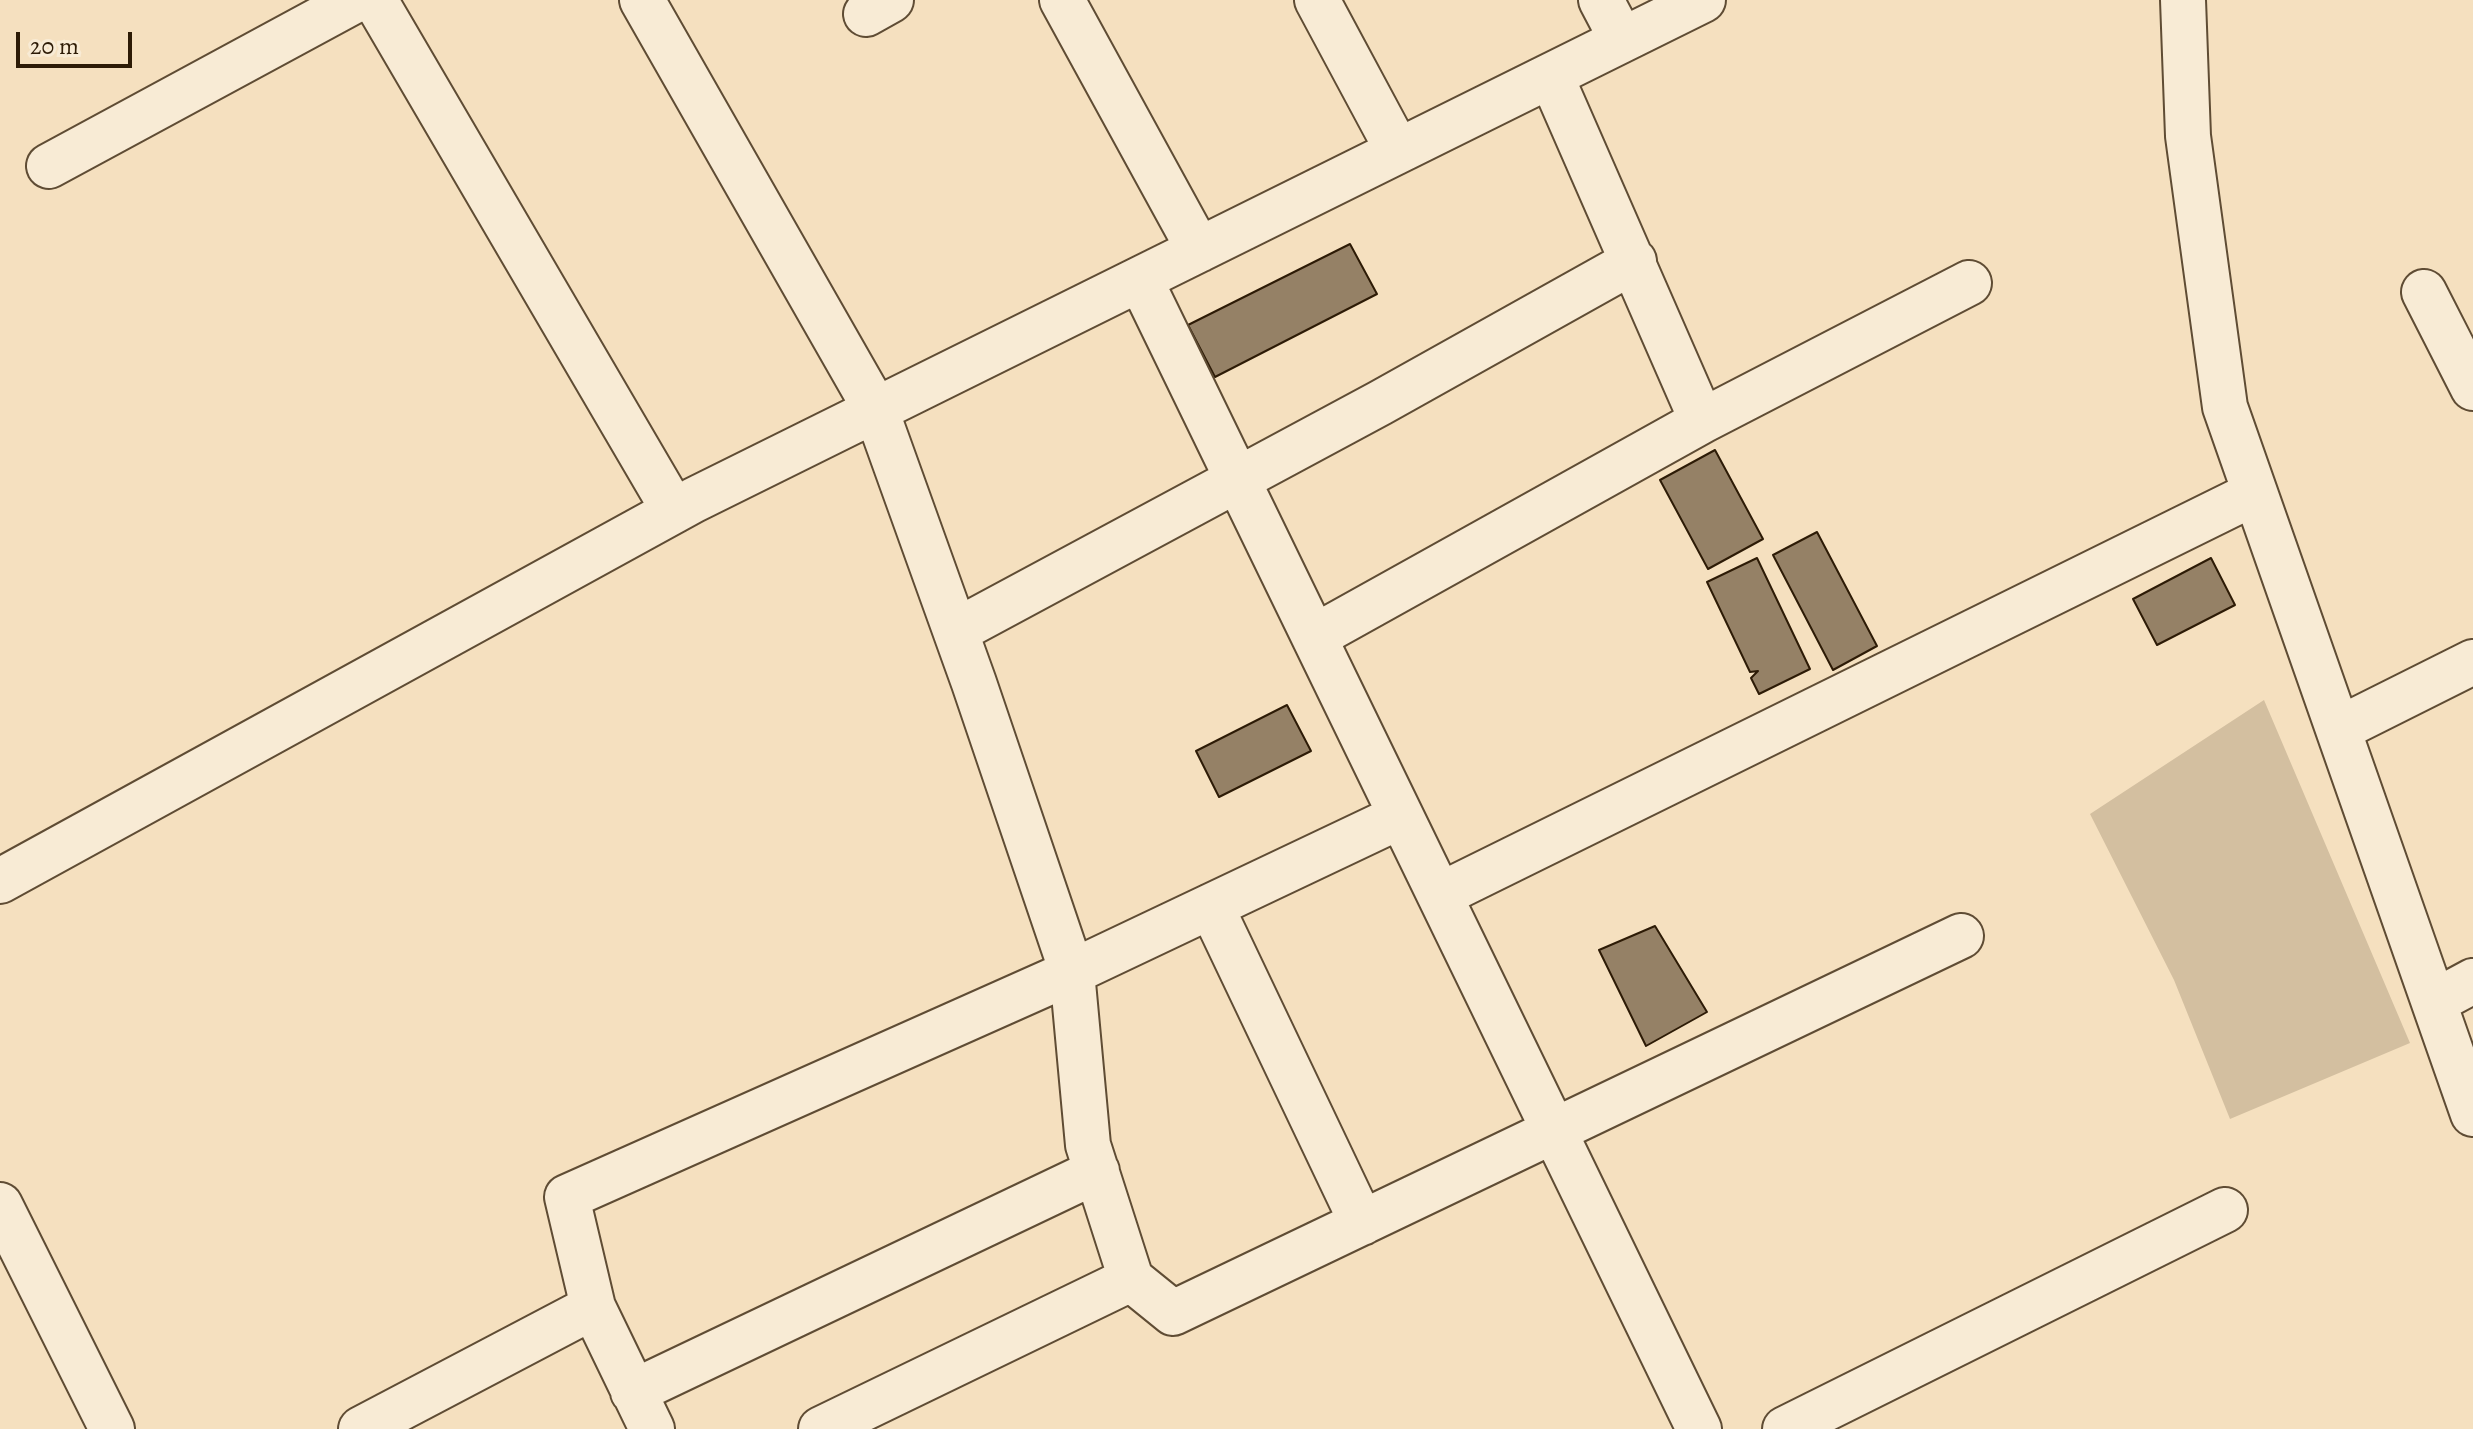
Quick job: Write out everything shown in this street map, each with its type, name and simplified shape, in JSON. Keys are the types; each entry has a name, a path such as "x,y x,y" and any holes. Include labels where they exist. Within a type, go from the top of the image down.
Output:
{"street":[{"path":"49,166 356,0"},
{"path":"375,0 674,511"},
{"path":"642,0 876,410 956,631 1072,972 1088,1145 1131,1279 1173,1313 1961,936"},
{"path":"1062,0 1199,250"},
{"path":"1317,0 1398,151"},
{"path":"1601,0 1622,40"},
{"path":"0,881 674,511 1703,0"},
{"path":"2183,0 2188,136 2225,407 2473,1114"},
{"path":"1551,76 1702,421"},
{"path":"956,631 1238,480 1634,261"},
{"path":"1140,279 1699,1429"},
{"path":"1314,637 1702,421 1969,283"},
{"path":"2424,292 2473,388"},
{"path":"1440,895 2255,493"},
{"path":"2339,729 2473,662"},
{"path":"1097,1171 642,1410 593,1307 567,1197 1072,972 1401,816"},
{"path":"1211,906 1362,1223"},
{"path":"2434,1002 2473,981"},
{"path":"0,1205 112,1429"},
{"path":"1785,1429 2225,1210"},
{"path":"821,1429 1131,1279"},
{"path":"361,1429 593,1307"}],"shaded area":[{"path":"2264,700 2410,1043 2230,1119 2174,980 2090,814"}],"building":[{"path":"1350,244 1377,294 1215,377 1188,325"},
{"path":"1715,450 1763,539 1708,569 1660,480"},
{"path":"1817,532 1877,646 1833,670 1773,555"},
{"path":"1757,558 1810,669 1759,694 1751,678 1758,671 1750,672 1707,582"},
{"path":"2211,558 2235,605 2157,645 2133,599"},
{"path":"1287,705 1311,751 1219,797 1196,751"},
{"path":"1655,926 1707,1012 1646,1046 1599,950"}]}
